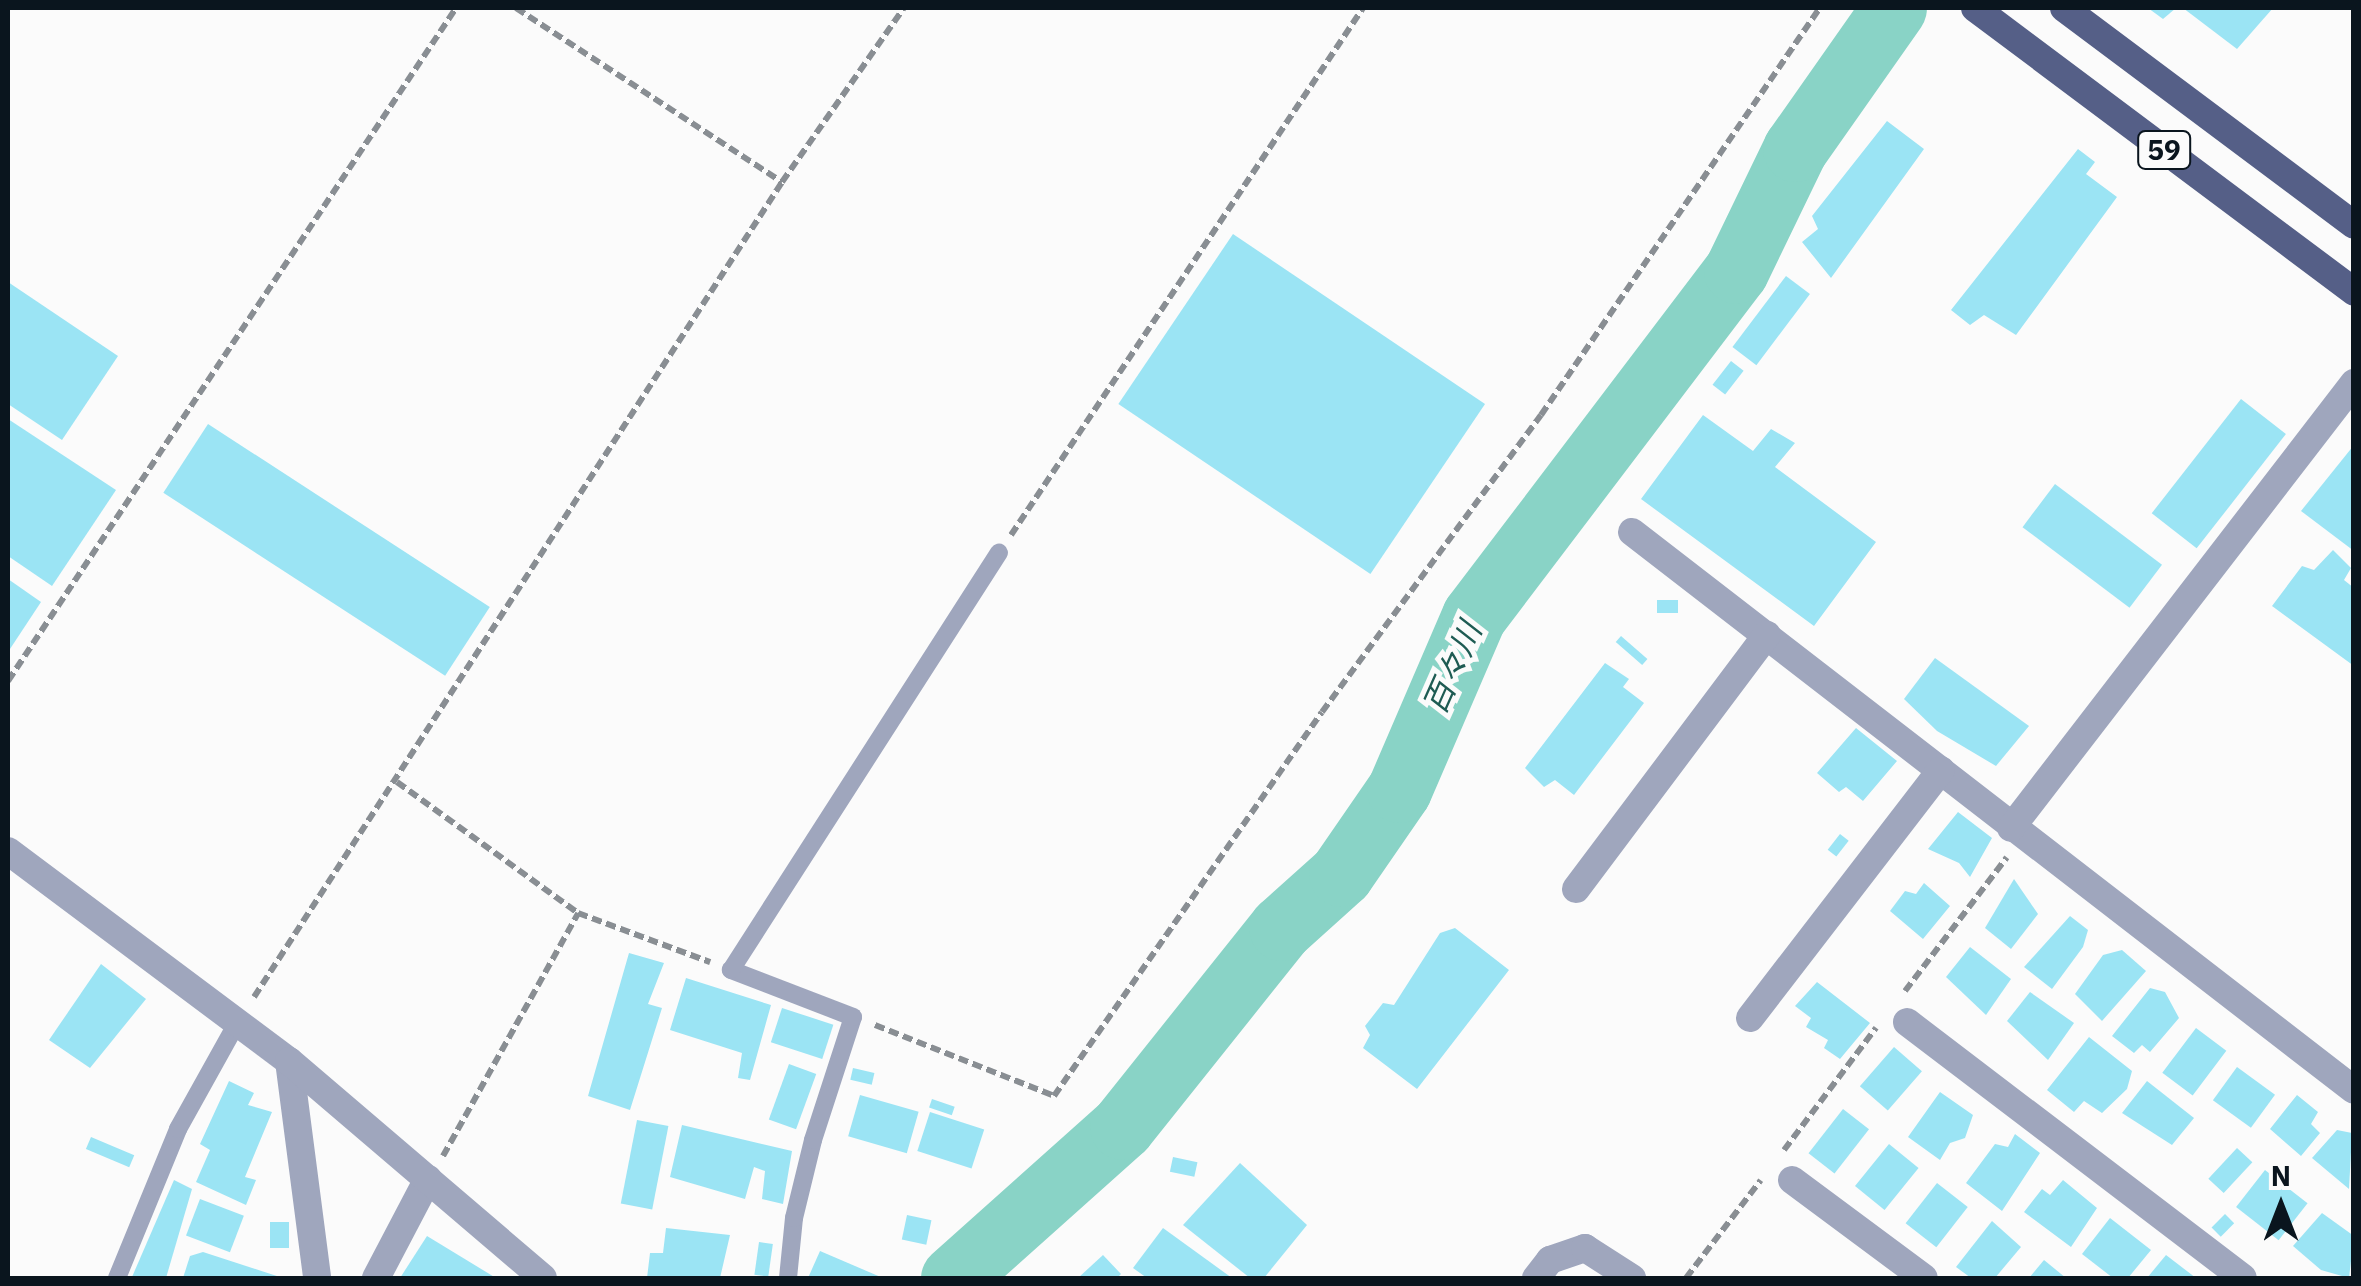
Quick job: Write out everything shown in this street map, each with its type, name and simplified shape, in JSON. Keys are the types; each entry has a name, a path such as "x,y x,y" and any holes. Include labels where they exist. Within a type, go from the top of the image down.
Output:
{"main road":[{"name":"59","path":"1975,8 2354,292"},
{"name":"59","path":"2064,8 2354,225"}],"street":[{"path":"2017,832 2354,383"},
{"path":"1632,532 2354,1090"},
{"path":"1576,889 1767,635"},
{"path":"1750,1018 1941,770"},
{"path":"8,851 238,1021 543,1278"},
{"path":"1905,1008 2243,1278"},
{"path":"288,1061 317,1278"},
{"path":"1781,1174 1924,1278"},
{"path":"376,1278 428,1178"},
{"path":"1536,1278 1550,1260 1586,1248 1632,1278"}],"lane":[{"path":"788,1278 809,1156 853,1017 731,970 1000,553"},
{"path":"117,1278 178,1129 238,1021"}],"path":[{"path":"8,680 456,8"},
{"path":"516,8 782,182"},
{"path":"238,1021 397,782 782,182 904,8"},
{"path":"1000,553 1363,8"},
{"path":"853,1017 1054,1096 1322,712 1541,415 1820,8"},
{"path":"397,782 578,912 731,970"},
{"path":"1905,1008 2017,832"},
{"path":"428,1178 578,912"},
{"path":"1782,1152 1878,1026"},
{"path":"1686,1278 1781,1174"}],"building":[{"path":"2148,8 2176,8 2163,19"},
{"path":"2183,8 2273,8 2237,49"},
{"path":"1887,121 1924,149 1831,278 1802,242 1818,229 1812,216"},
{"path":"2078,149 2095,162 2086,174 2117,197 2016,335 1984,315 1970,325 1951,310"},
{"path":"1233,234 1485,404 1370,574 1118,404"},
{"path":"1786,276 1810,294 1756,365 1732,347"},
{"path":"8,282 118,356 62,440 8,404"},
{"path":"1731,361 1744,371 1725,394 1713,385"},
{"path":"2241,399 2286,434 2197,548 2152,513"},
{"path":"1703,415 1753,451 1771,429 1795,443 1775,467 1876,542 1814,626 1641,499"},
{"path":"8,419 116,490 52,586 8,556"},
{"path":"208,424 490,607 445,676 163,493"},
{"path":"2354,445 2354,551 2301,511"},
{"path":"2055,484 2162,565 2130,608 2023,527"},
{"path":"2333,550 2351,568 2344,580 2354,588 2354,666 2272,606 2302,566 2314,570"},
{"path":"8,579 41,602 8,652"},
{"path":"1657,600 1678,600 1678,613 1657,613"},
{"path":"1621,636 1647,659 1642,665 1616,642"},
{"path":"1935,658 2029,726 1996,766 1937,731 1904,699"},
{"path":"1605,663 1629,679 1623,687 1644,703 1574,795 1555,780 1544,787 1525,768"},
{"path":"1856,728 1897,761 1863,801 1846,787 1839,792 1817,773"},
{"path":"1958,812 1992,838 1970,877 1959,863 1928,849"},
{"path":"1840,834 1849,841 1836,857 1828,850"},
{"path":"2014,879 2038,914 2011,949 1985,928"},
{"path":"1924,883 1950,906 1923,939 1890,911 1905,891 1916,894"},
{"path":"2070,916 2088,930 2083,947 2052,989 2024,967"},
{"path":"1455,928 1509,970 1417,1089 1363,1048 1370,1035 1365,1026 1383,1003 1394,1005 1440,933"},
{"path":"1970,947 2011,979 1986,1015 1946,977"},
{"path":"2122,950 2146,971 2102,1021 2075,994 2103,955"},
{"path":"629,953 664,963 648,1004 662,1008 630,1110 588,1096"},
{"path":"101,964 146,999 90,1068 49,1040"},
{"path":"686,978 771,1005 750,1080 738,1078 742,1053 670,1030"},
{"path":"1817,982 1870,1023 1840,1059 1824,1048 1828,1040 1806,1027 1811,1018 1795,1006"},
{"path":"2150,988 2165,992 2179,1018 2150,1052 2142,1045 2134,1053 2112,1036"},
{"path":"2030,992 2074,1023 2048,1060 2007,1021"},
{"path":"782,1008 833,1025 822,1059 771,1042"},
{"path":"2196,1028 2226,1051 2193,1096 2162,1073"},
{"path":"2089,1037 2132,1071 2127,1089 2102,1113 2084,1101 2074,1112 2047,1090"},
{"path":"1894,1047 1922,1071 1888,1111 1860,1086"},
{"path":"789,1064 816,1074 796,1129 769,1119"},
{"path":"2237,1067 2275,1095 2251,1128 2213,1100"},
{"path":"853,1068 874,1073 872,1085 850,1080"},
{"path":"229,1081 254,1093 248,1105 272,1112 245,1177 256,1180 246,1205 196,1182 210,1150 200,1144"},
{"path":"2147,1081 2194,1118 2172,1145 2122,1113"},
{"path":"1940,1092 1973,1115 1965,1138 1950,1143 1940,1160 1908,1137"},
{"path":"860,1095 919,1112 907,1153 848,1136"},
{"path":"2297,1095 2318,1112 2311,1124 2320,1133 2301,1156 2270,1129"},
{"path":"932,1099 955,1107 952,1115 929,1108"},
{"path":"1843,1109 1869,1129 1835,1173 1809,1153"},
{"path":"930,1112 984,1130 972,1169 917,1151"},
{"path":"637,1120 668,1126 652,1210 621,1203"},
{"path":"682,1125 792,1151 783,1204 762,1199 765,1171 754,1167 745,1199 670,1177"},
{"path":"2337,1130 2352,1133 2349,1189 2312,1158"},
{"path":"2015,1134 2040,1153 2002,1211 1966,1183 1995,1144 2008,1147"},
{"path":"91,1137 134,1155 129,1167 86,1149"},
{"path":"1889,1144 1919,1168 1885,1210 1855,1186"},
{"path":"2237,1148 2252,1162 2224,1193 2208,1179"},
{"path":"1173,1157 1197,1162 1194,1177 1170,1172"},
{"path":"1240,1163 1307,1225 1264,1278 1250,1278 1183,1225"},
{"path":"2265,1170 2308,1203 2279,1240 2236,1207"},
{"path":"174,1180 192,1189 166,1278 132,1277"},
{"path":"2063,1180 2097,1208 2071,1247 2024,1212 2042,1189 2050,1195"},
{"path":"1937,1183 1968,1207 1936,1247 1906,1223"},
{"path":"200,1199 244,1216 230,1252 186,1235"},
{"path":"2322,1213 2354,1236 2349,1278 2321,1270 2293,1246"},
{"path":"2225,1214 2234,1223 2221,1237 2212,1227"},
{"path":"907,1215 931,1220 926,1245 902,1239"},
{"path":"2110,1218 2151,1250 2128,1278 2113,1278 2082,1254"},
{"path":"1992,1221 2021,1247 1995,1278 1971,1278 1956,1267"},
{"path":"270,1222 289,1222 289,1248 270,1248"},
{"path":"666,1228 730,1235 720,1278 647,1278 650,1253 663,1253"},
{"path":"1163,1228 1232,1278 1147,1278 1133,1268"},
{"path":"427,1236 496,1278 400,1278"},
{"path":"759,1242 773,1244 768,1277 754,1275"},
{"path":"820,1251 883,1278 808,1278"},
{"path":"203,1252 283,1278 183,1278 190,1256"},
{"path":"1103,1255 1121,1274 1117,1278 1078,1278"},
{"path":"2166,1255 2196,1278 2147,1278"},
{"path":"2044,1260 2066,1278 2029,1278"}],"waterway":[{"name":"百々川","path":"953,1278 1122,1127 1281,928 1341,874 1399,790 1474,616 1736,271 1795,149 1894,8"}]}
